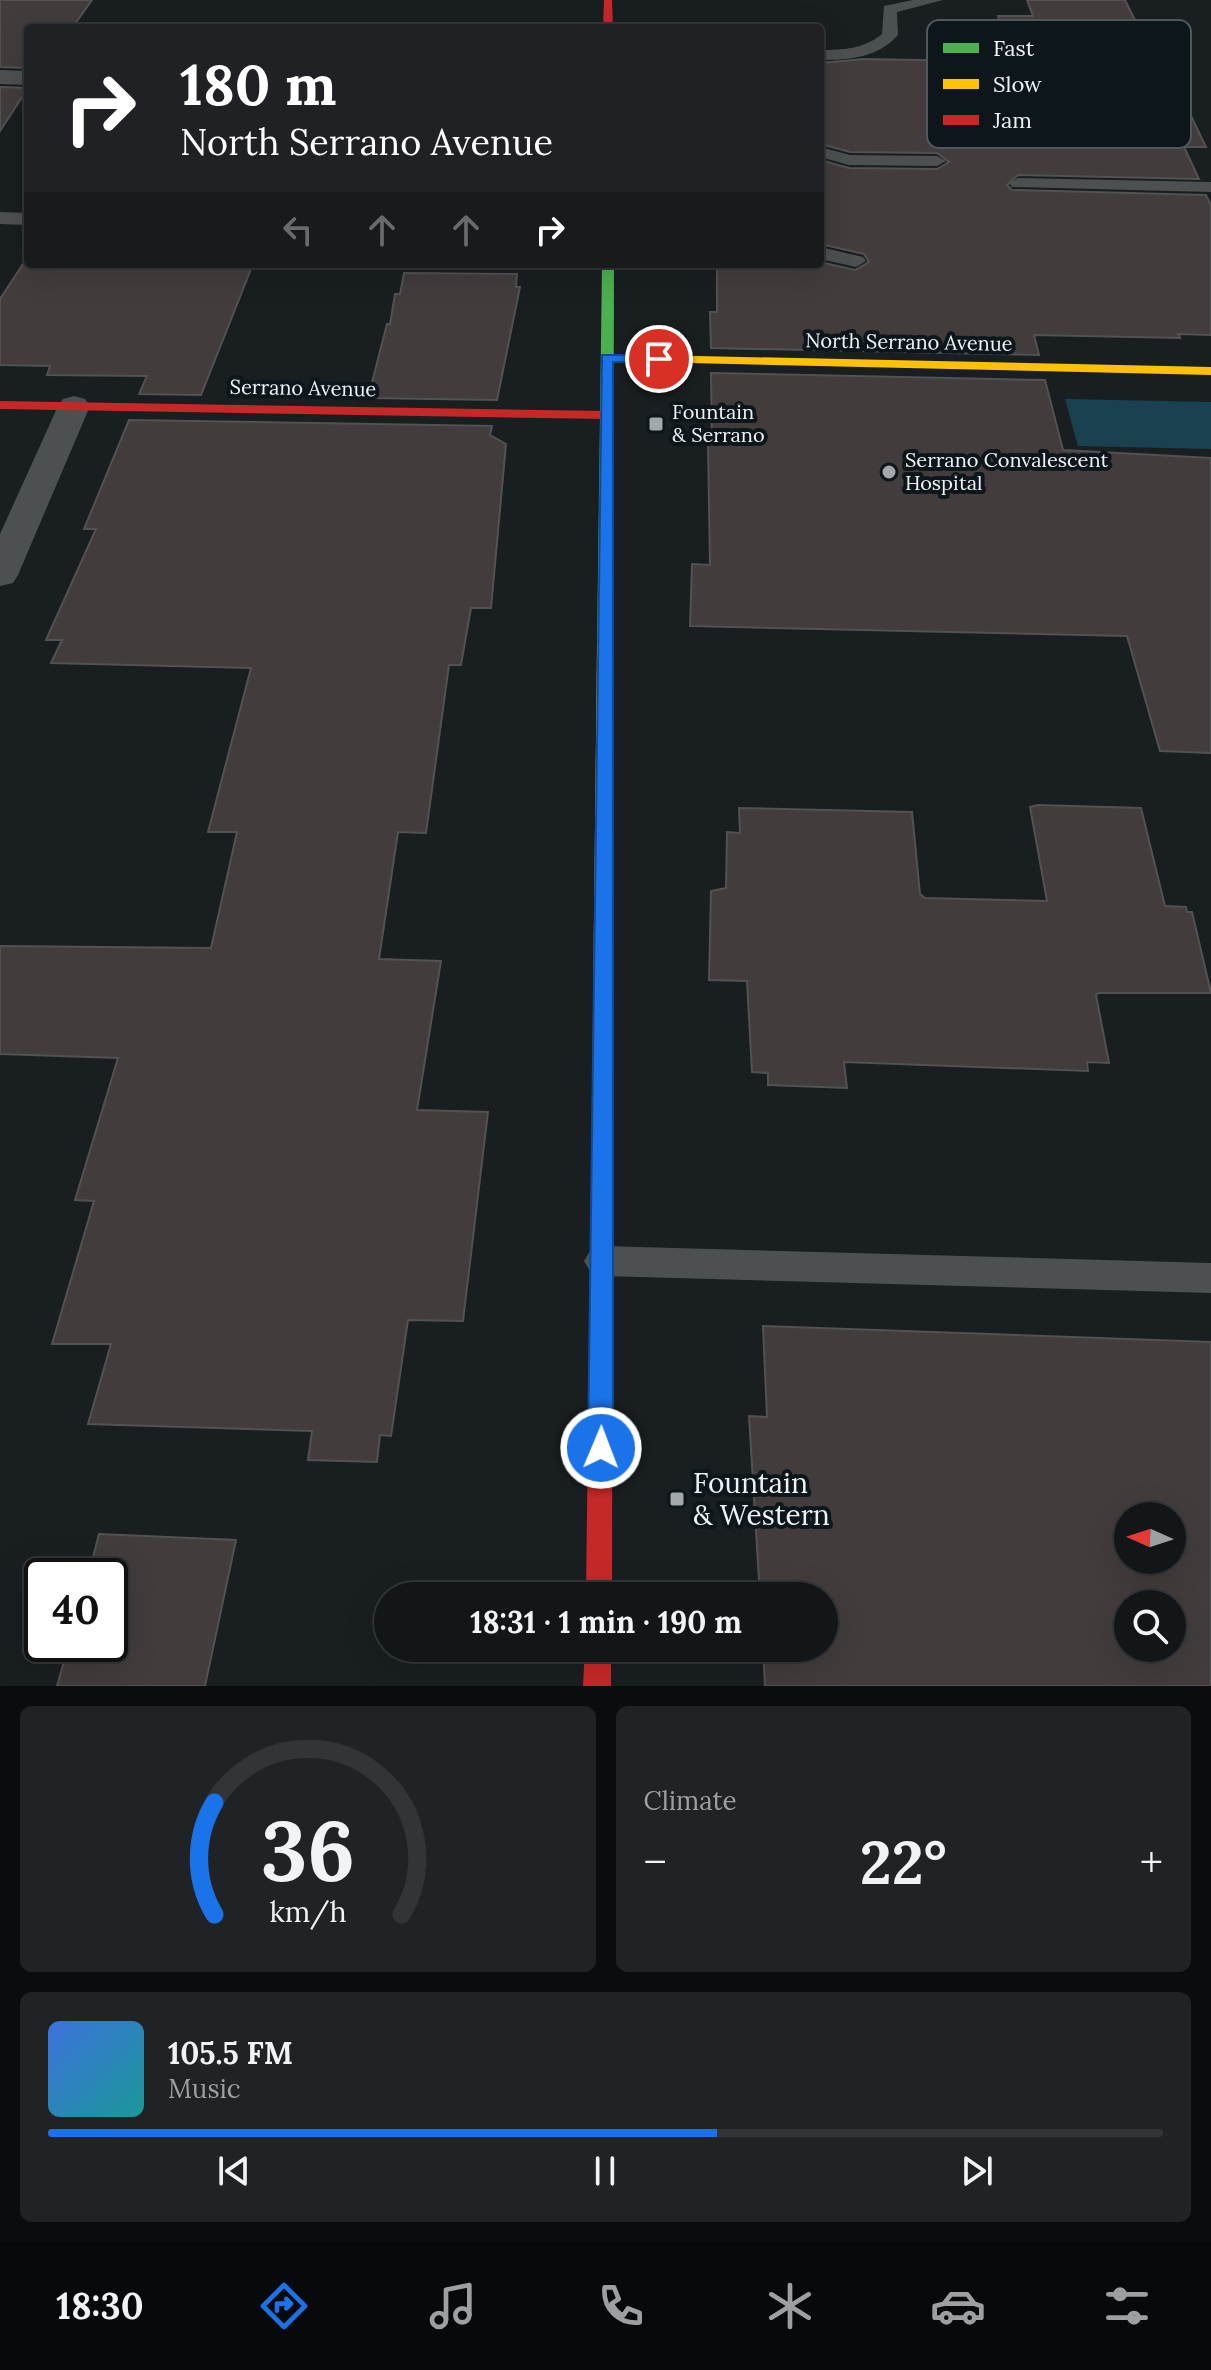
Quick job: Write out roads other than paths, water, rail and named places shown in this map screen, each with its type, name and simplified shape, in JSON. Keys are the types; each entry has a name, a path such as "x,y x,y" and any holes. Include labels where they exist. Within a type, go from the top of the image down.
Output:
{"street":[{"path":"608,0 608,24"},
{"path":"0,77 24,78"},
{"path":"599,1582 608,268"},
{"name":"North Serrano Avenue","path":"607,358 1211,371"},
{"name":"Serrano Avenue","path":"0,405 606,415"},
{"path":"0,575 74,406"},
{"path":"597,1686 598,1662"}],"lane":[{"path":"824,55 845,55 878,47 890,35 889,9 936,0"},
{"path":"824,153 849,160 937,161"},
{"path":"1018,183 1211,187"},
{"path":"0,218 24,219"},
{"path":"824,254 856,261"},
{"path":"603,1261 1211,1278"}],"place":[{"name":"Fountain & Serrano","path":"656,424"},
{"name":"Serrano Convalescent Hospital","path":"889,472"},
{"name":"Fountain & Western","path":"677,1499"}]}
